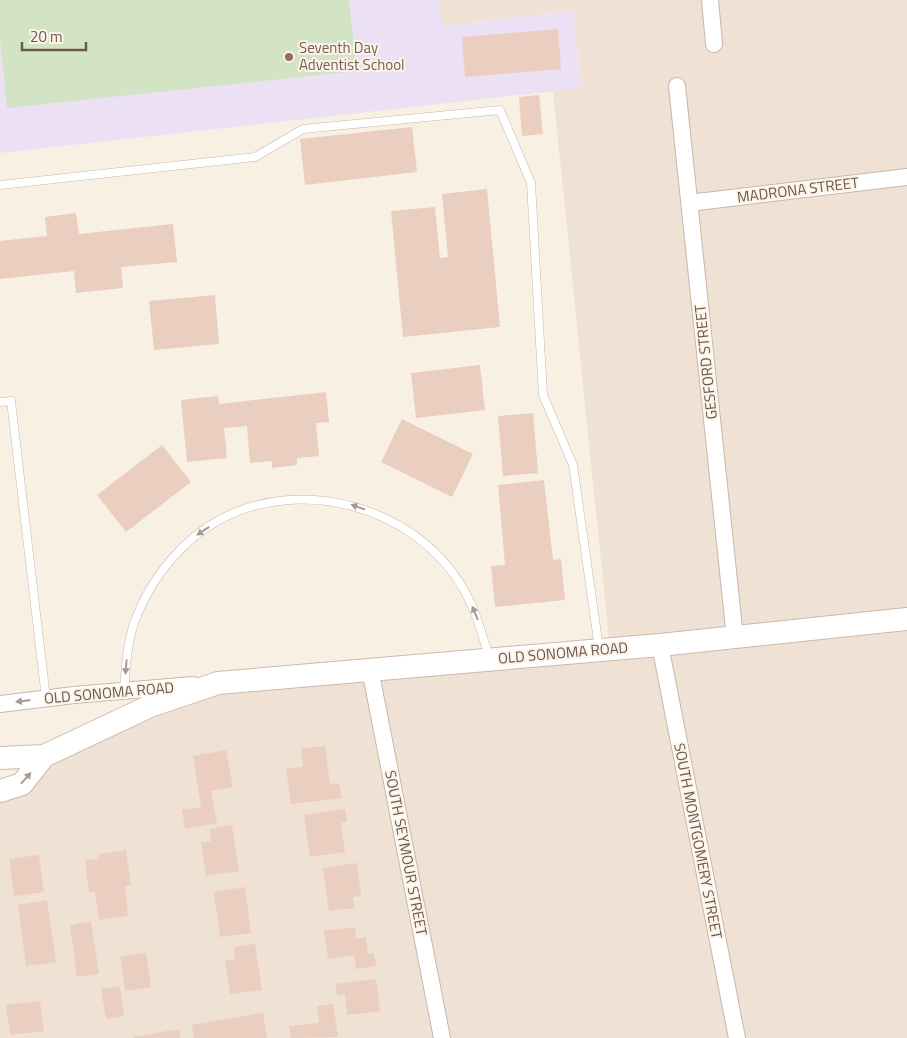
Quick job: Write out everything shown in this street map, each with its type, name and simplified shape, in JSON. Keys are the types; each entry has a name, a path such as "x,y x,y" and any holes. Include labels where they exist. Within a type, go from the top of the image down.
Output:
{"main road":[{"name":"OLD SONOMA ROAD","path":"0,758 44,756 150,706 218,683 660,645 907,619"},
{"name":"OLD SONOMA ROAD","path":"0,791 22,784 44,756"}],"street":[{"path":"710,0 714,44"},
{"name":"GESFORD STREET","path":"677,86 735,638"},
{"name":"MADRONA STREET","path":"689,203 907,176"},
{"name":"SOUTH MONTGOMERY STREET","path":"660,645 737,1038"},
{"name":"SOUTH SEYMOUR STREET","path":"370,669 442,1038"},
{"name":"OLD SONOMA ROAD","path":"0,704 46,698 218,683"}],"lane":[{"path":"0,185 255,157 303,129 500,110 531,183 543,395 574,465 600,650"},
{"path":"0,402 11,401 46,698"},
{"path":"124,691 128,642 138,612 170,561 193,537 219,520 253,506 282,500 319,500 351,505 383,516 410,531 430,547 464,589 476,616 490,659"}],"shaded area":[{"name":"Seventh Day Adventist School","path":"0,0 439,0 443,26 573,10 582,88 0,153"},
{"path":"439,0 907,0 907,1038 0,1038 0,791 44,756 218,683 610,649 553,91 582,87 573,10 442,26"}],"green space":[{"path":"0,0 349,0 357,71 7,108 0,40"}],"building":[{"path":"558,29 561,69 465,77 462,37"},
{"path":"539,95 543,134 522,136 519,97"},
{"path":"412,127 417,172 305,185 300,139"},
{"path":"487,189 500,327 403,337 391,211 435,207 440,258 448,257 442,194"},
{"path":"76,213 79,234 173,224 177,262 121,267 123,288 76,293 74,271 0,279 0,241 47,236 45,217"},
{"path":"215,295 219,344 154,350 149,301"},
{"path":"480,365 485,410 416,418 411,373"},
{"path":"326,392 329,422 316,423 319,456 297,458 297,465 272,468 272,461 250,463 247,426 224,428 227,458 187,462 181,400 218,396 219,404"},
{"path":"533,413 538,473 503,476 498,416"},
{"path":"402,419 473,454 452,497 381,462"},
{"path":"162,445 191,482 126,532 97,495"},
{"path":"544,480 553,560 561,559 565,600 495,607 491,566 505,565 498,485"},
{"path":"325,746 330,784 339,783 342,798 291,804 286,769 303,767 301,749"},
{"path":"226,750 233,787 211,791 217,823 185,829 182,810 201,807 193,756"},
{"path":"345,809 347,822 341,823 345,852 310,857 304,815"},
{"path":"232,825 239,871 206,876 201,842 211,841 210,829"},
{"path":"126,850 131,885 125,886 128,916 99,920 95,891 89,892 85,860 99,859 99,854"},
{"path":"39,855 44,892 14,896 9,859"},
{"path":"357,863 361,896 353,897 355,908 329,911 323,868"},
{"path":"245,887 251,933 220,937 214,892"},
{"path":"47,900 56,962 26,966 18,905"},
{"path":"91,921 99,974 77,977 70,925"},
{"path":"355,927 356,939 366,937 368,954 374,953 376,966 356,969 354,955 328,959 324,931"},
{"path":"255,944 262,990 230,994 225,960 235,959 234,947"},
{"path":"146,953 151,987 125,991 120,957"},
{"path":"376,979 380,1011 347,1015 345,994 337,996 336,984"},
{"path":"120,986 124,1016 106,1019 101,989"},
{"path":"40,1001 44,1031 10,1035 6,1005"},
{"path":"333,1004 338,1037 291,1038 289,1026 319,1023 317,1006"},
{"path":"263,1013 267,1038 194,1038 192,1025"},
{"path":"179,1029 180,1038 133,1038 133,1037"}],"place":[{"name":"Seventh Day Adventist School","path":"289,57"}]}
